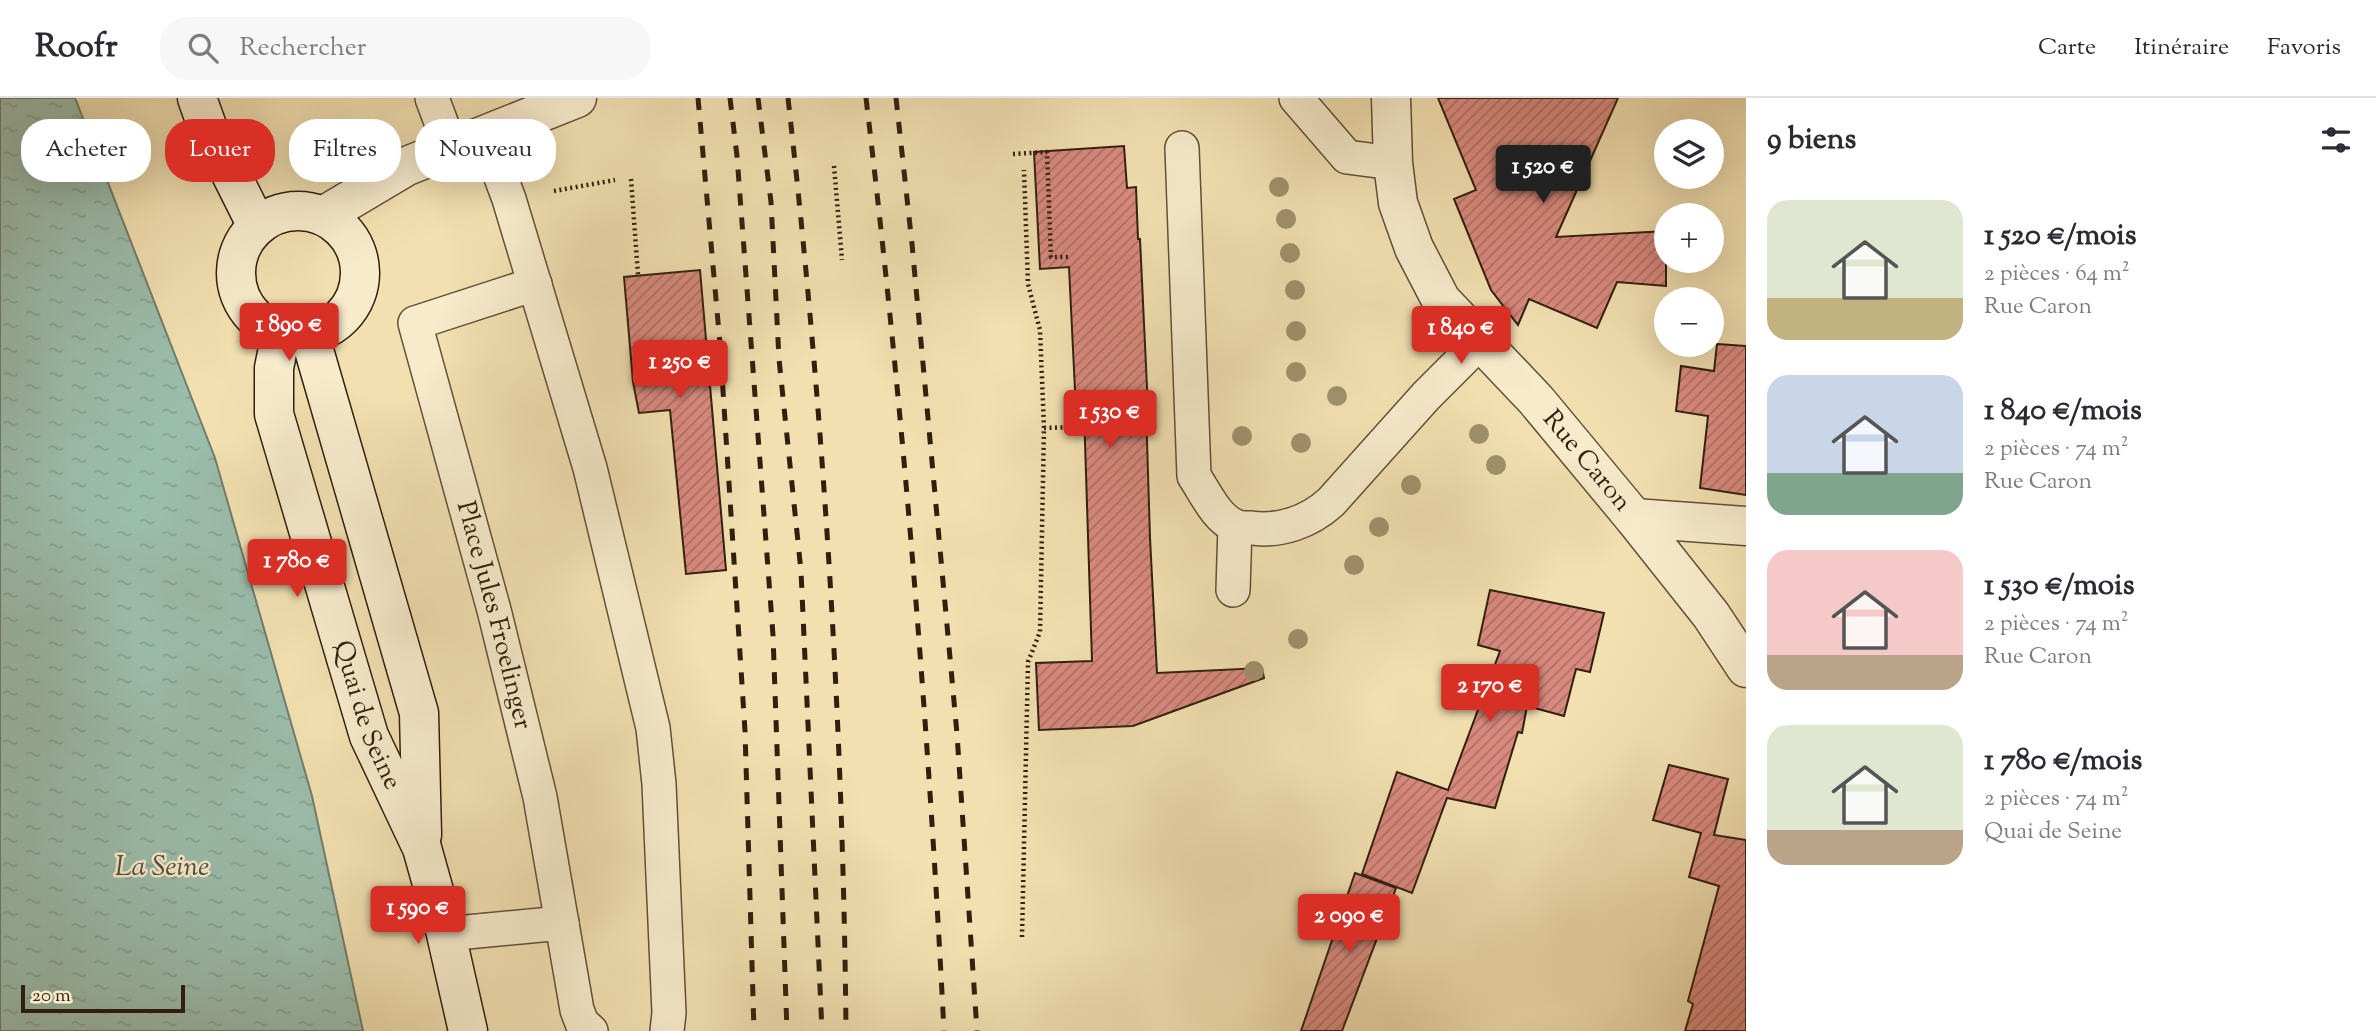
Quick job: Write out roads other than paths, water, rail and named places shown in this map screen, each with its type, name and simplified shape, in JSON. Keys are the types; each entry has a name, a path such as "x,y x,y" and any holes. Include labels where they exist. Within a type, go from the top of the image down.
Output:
{"main road":[{"path":"197,98 207,126 257,226"},
{"path":"525,119 577,98"},
{"name":"Rue Caron","path":"1391,98 1393,163 1398,203 1405,226 1441,300 1535,400 1634,518 1711,615 1746,668"},
{"path":"323,216 415,163"},
{"path":"303,211 323,216 340,227 352,243 359,263 359,283 352,303 339,319 321,330 295,333 262,324 247,310 238,291 236,271 239,251 257,226 284,212 303,211"},
{"name":"Quai de Seine","path":"295,333 419,713 422,848"},
{"name":"Quai de Seine","path":"295,333 274,368 274,414 369,736 422,848 446,934 468,1031"},
{"path":"1634,518 1746,526"}],"lane":[{"path":"432,98 449,119"},
{"path":"1296,98 1347,157 1393,163"},
{"path":"1182,148 1194,476 1216,511 1235,526 1263,530 1298,523 1317,515 1426,396 1479,343"},
{"path":"497,182 509,199 590,468 653,728 659,784 669,1013 667,1031"},
{"name":"Place Jules Froelinger","path":"535,284 415,323 494,610 540,797 577,1010 582,1023 592,1031"},
{"path":"1233,590 1235,526"},
{"path":"446,934 562,923"}],"water":[{"name":"La Seine","path":"0,98 75,98 83,119 21,119 21,182 108,182 215,458 312,796 363,1031 0,1031"}],"railway":[{"path":"698,98 720,344 745,731 754,1031"},
{"path":"730,98 737,156 773,635 787,1031"},
{"path":"758,98 771,202 779,359 801,571 822,1031"},
{"path":"788,98 811,331 829,564 841,797 846,1031"},
{"path":"866,98 892,331 913,564 944,1031"},
{"path":"896,98 957,734 977,1031"}]}
